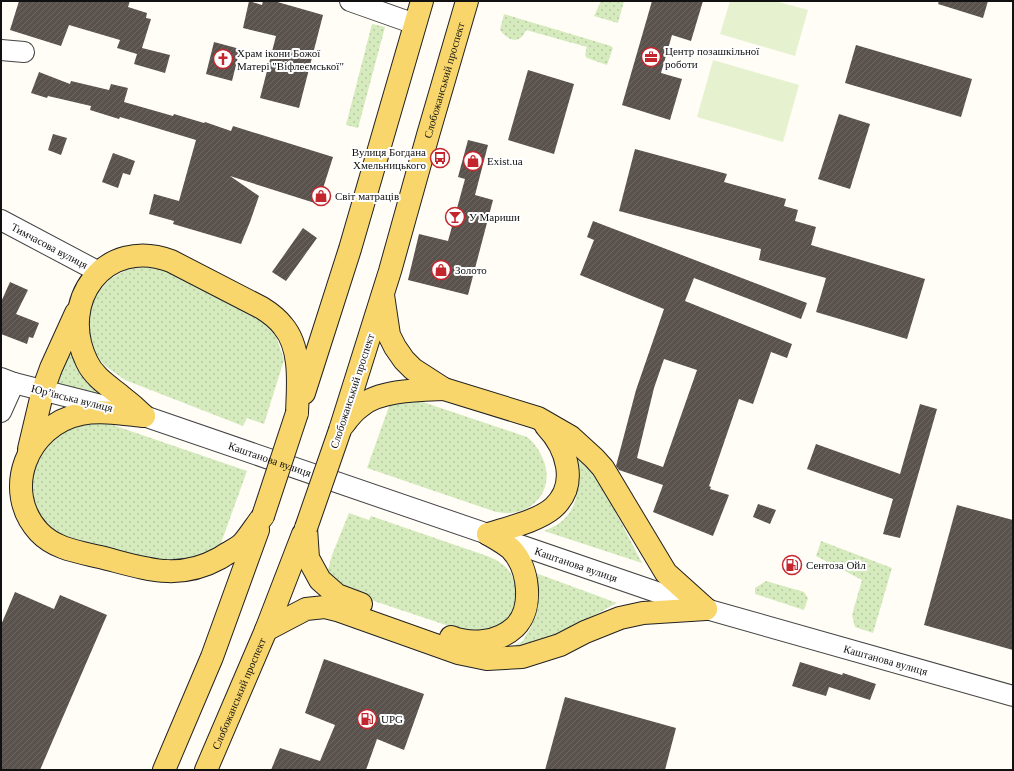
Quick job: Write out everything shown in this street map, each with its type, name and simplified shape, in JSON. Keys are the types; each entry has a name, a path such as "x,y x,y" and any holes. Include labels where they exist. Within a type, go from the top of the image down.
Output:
{"main road":[{"path":"164,770 212,657 263,516 350,249 422,1"},
{"name":"Слобожанський проспект","path":"206,770 266,630 306,528 340,430 383,295 467,1"},
{"path":"263,516 242,543 209,564 193,570 178,572 163,572 144,568 62,547 50,542 39,532 26,514 23,502 22,479 43,390 51,368 85,291 99,272 116,261 146,255 172,261 255,304 274,316 287,332 294,350 298,377 297,413"},
{"path":"383,295 389,335 404,360 413,369 444,389 538,418 571,437 603,468 635,524 666,573 706,609"},
{"path":"79,306 77,325 79,339 82,351 88,364 99,378 144,416"},
{"path":"340,430 352,413 362,405 372,400 397,392 444,389"},
{"path":"25,463 32,448 40,437 51,426 67,418 95,412 144,416"},
{"path":"488,534 516,526 537,517 553,508 564,494 569,473 564,454 555,435 538,418"},
{"path":"306,528 308,558 320,580 337,595 460,640 480,642 495,640 514,628 523,615 528,593 524,571 511,549 488,534"},
{"path":"266,630 306,609 325,607 458,653 487,659 522,657 560,645 585,632 620,618 643,613 706,609"}],"street":[{"path":"350,1 415,24"},
{"path":"1,50 24,52"},
{"name":"Тимчасова вулиця","path":"1,220 99,272"},
{"path":"1,412 7,381"},
{"name":"Юрʼївська вулиця","path":"7,381 144,416"},
{"name":"Каштанова вулиця","path":"144,416 706,609 1013,696"}],"green space":[{"path":"601,1 624,1 618,23 594,16"},
{"path":"730,1 775,1 808,10 795,56 720,34"},
{"path":"504,14 611,46 613,48 607,65 587,58 585,55 587,47 526,30 521,38 514,40 510,39 500,30"},
{"path":"372,24 385,27 358,128 346,125"},
{"path":"713,60 799,85 783,142 697,117"},
{"path":"150,267 166,270 263,322 276,336 284,360 264,424 247,418 243,426 125,380 104,365 92,350 88,338 89,310 95,296 110,279 130,268"},
{"path":"68,350 84,375 106,396 55,383"},
{"path":"417,400 530,439 540,453 546,469 547,478 542,495 529,507 521,511 509,513 496,512 367,468 391,401"},
{"path":"95,422 110,424 247,471 221,543 209,551 189,560 159,562 59,534 44,523 35,511 30,485 36,458 53,436 80,423"},
{"path":"567,446 596,474 642,563 544,531 561,522 569,513 577,495 574,466"},
{"path":"349,513 369,520 371,516 490,557 499,562 509,571 515,582 516,599 509,616 503,623 488,632 470,633 344,591 331,582 328,570 332,555"},
{"path":"821,541 892,568 873,633 855,627 852,615 862,580 816,556"},
{"path":"533,572 617,603 546,641 501,651 522,642 531,627 537,608"},
{"path":"766,581 804,592 808,598 804,610 755,594 755,588"}],"building":[{"path":"19,1 130,1 128,7 147,13 146,18 151,19 142,48 170,55 165,73 134,64 137,54 117,48 120,40 69,25 61,46 10,30"},
{"path":"249,1 262,5 263,1 274,1 323,15 299,108 260,98 276,36 243,28"},
{"name":"Центр позашкільної роботи","path":"652,1 703,1 691,41 672,35 661,73 682,79 670,120 622,105"},
{"path":"939,1 988,1 983,18 938,4"},
{"name":"Храм ікони Божої Матері \"Віфлеємської\"","path":"214,42 240,49 232,81 206,74"},
{"path":"856,45 972,79 961,117 845,83"},
{"path":"528,70 574,84 554,154 508,140"},
{"path":"39,72 70,84 71,81 109,90 111,84 128,88 124,102 173,116 174,114 204,123 205,122 231,131 233,126 333,157 318,204 230,176 259,196 241,244 173,224 174,221 149,214 154,194 179,201 196,140 120,117 119,119 90,110 91,106 48,96 47,98 31,93"},
{"path":"839,114 870,124 850,189 818,179"},
{"path":"53,134 67,138 61,155 48,150"},
{"path":"468,140 488,145 475,195 493,200 468,295 408,280 419,234 448,241 465,179 458,177"},
{"path":"635,149 727,174 724,182 786,199 784,206 798,210 795,221 816,227 811,245 925,279 907,339 816,312 826,278 759,260 761,249 619,211"},
{"path":"113,153 135,161 130,175 123,173 118,188 102,182"},
{"path":"593,221 807,303 801,319 694,278 685,301 792,344 787,358 771,352 753,404 739,399 709,486 711,487 710,489 729,495 713,536 653,512 663,485 619,470 616,466 636,390 664,309 580,275 594,240 587,237","holes":["664,359 697,370 663,467 637,458 654,388"]},
{"path":"303,228 317,238 286,281 272,272"},
{"path":"10,282 28,290 16,314 39,323 33,338 29,337 27,344 1,334 1,302"},
{"path":"920,404 937,409 900,538 883,534 893,499 807,469 816,444 900,474"},
{"path":"758,504 776,510 770,524 753,517"},
{"path":"957,505 1013,520 1013,650 924,625"},
{"path":"15,592 54,609 60,595 107,615 40,770 1,770 1,625"},
{"name":"UPG","path":"324,659 424,694 404,750 377,739 366,770 271,770 280,748 320,761 335,725 305,713"},
{"path":"800,662 842,675 843,673 876,684 870,700 829,687 826,696 792,686"},
{"path":"565,697 676,728 665,770 545,770"}],"place":[{"name":"Центр позашкільної роботи","path":"651,57"},
{"name":"Храм ікони Божої Матері \"Віфлеємської\"","path":"223,59"},
{"name":"Вулиця Богдана Хмельницького","path":"440,158"},
{"name":"Exist.ua","path":"473,161"},
{"name":"Світ матраців","path":"321,196"},
{"name":"У Мариши","path":"455,217"},
{"name":"Золото","path":"441,270"},
{"name":"Сентоза Ойл","path":"792,565"},
{"name":"UPG","path":"367,719"}]}
